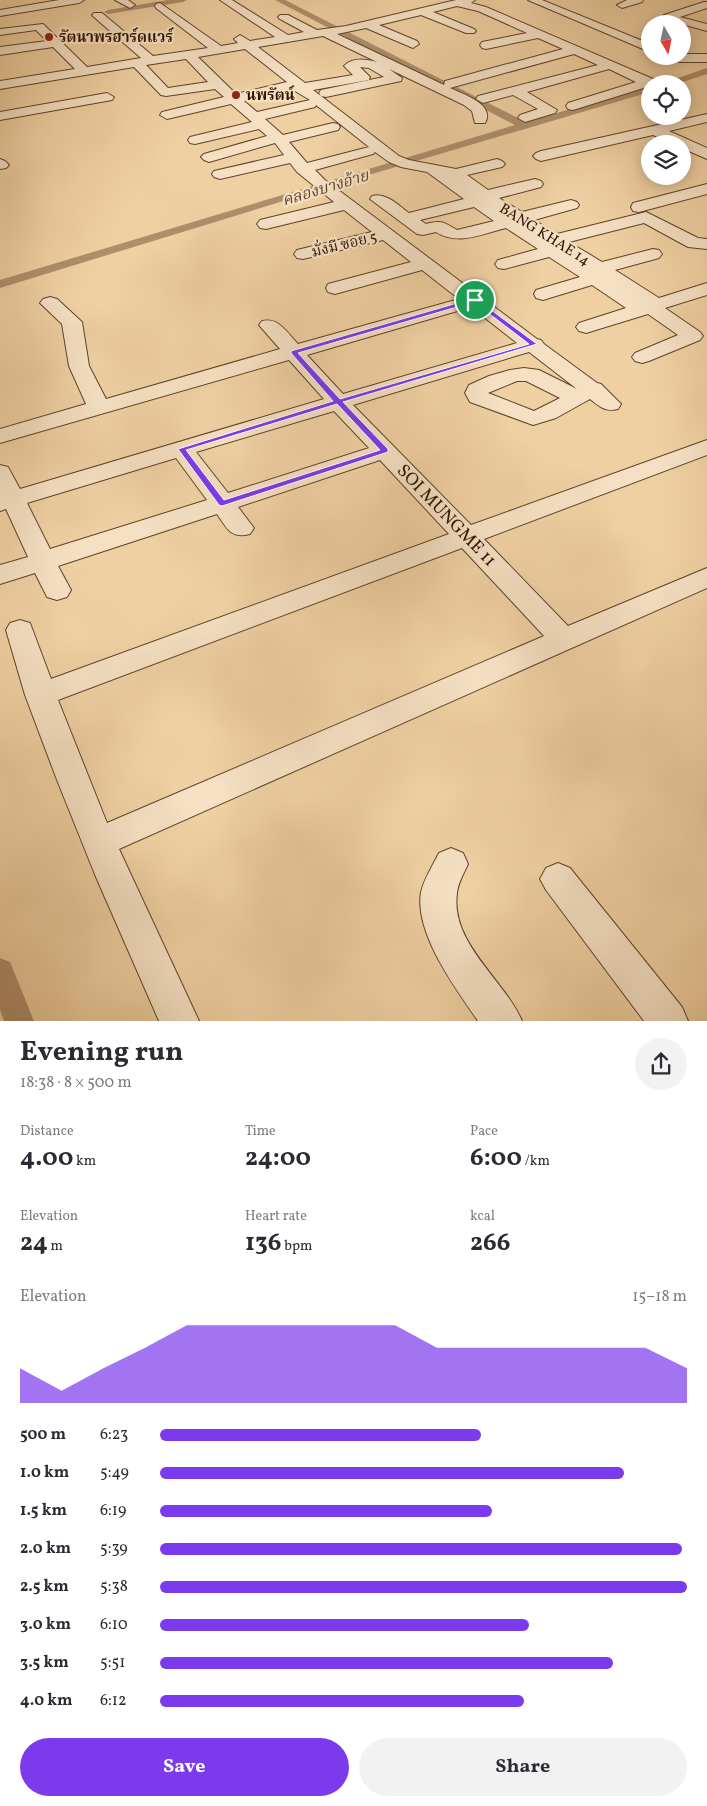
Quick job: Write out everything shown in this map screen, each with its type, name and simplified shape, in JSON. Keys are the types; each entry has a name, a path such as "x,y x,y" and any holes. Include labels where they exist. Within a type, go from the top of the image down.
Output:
{"street":[{"path":"16,0 44,19"},
{"path":"0,13 78,0 151,61"},
{"path":"225,0 286,39"},
{"path":"533,0 641,44"},
{"path":"622,5 638,0"},
{"path":"682,0 704,4"},
{"path":"439,4 470,32"},
{"path":"6,70 10,83 22,90 89,78 137,63 370,25 396,19 439,4 482,9 648,82 573,106"},
{"path":"704,4 668,17 707,28"},
{"path":"160,6 219,50"},
{"path":"350,15 364,16 382,22"},
{"path":"159,20 175,17"},
{"path":"284,17 469,102 478,107 481,113 480,120"},
{"path":"396,19 410,24"},
{"path":"494,24 511,21"},
{"path":"111,26 128,24"},
{"path":"370,25 413,44"},
{"path":"601,28 620,25"},
{"path":"0,32 39,26 118,110"},
{"path":"486,45 540,34"},
{"path":"235,36 250,45 293,85 369,80 326,93"},
{"path":"0,51 56,44"},
{"path":"450,84 574,50"},
{"path":"189,55 218,85 279,139 297,164 322,186 423,264 534,344 584,394"},
{"path":"691,58 705,58"},
{"path":"137,63 166,92 218,85"},
{"path":"483,99 611,65"},
{"path":"167,115 343,73"},
{"name":"BANG KHAE 14","path":"293,85 400,162 442,173 481,203 524,226 693,336 642,357"},
{"path":"515,91 550,110 525,118"},
{"path":"0,116 107,97"},
{"path":"196,140 310,104"},
{"path":"691,116 707,118"},
{"path":"541,156 655,130 663,125"},
{"path":"209,157 333,127"},
{"path":"655,130 707,154"},
{"path":"220,174 297,164 368,151"},
{"path":"442,173 497,164"},
{"path":"433,231 481,203 535,184"},
{"path":"639,207 707,189"},
{"path":"400,214 451,195"},
{"path":"378,199 400,214 433,231 457,235 524,226 616,208"},
{"path":"400,214 481,203"},
{"path":"266,224 346,204"},
{"path":"524,226 571,205"},
{"path":"504,264 646,217 694,243 707,244"},
{"name":"มั่งมี ซอย 5","path":"303,254 385,234"},
{"path":"543,294 653,254"},
{"path":"335,288 423,264"},
{"path":"586,327 705,291"},
{"path":"0,436 475,300"},
{"path":"50,303 72,322 79,366 99,408"},
{"name":"SOI MUNGME 11","path":"269,325 338,402 564,639"},
{"path":"7,501 534,344"},
{"path":"584,394 541,416 533,418 478,397 476,393 477,390 495,381 515,374 531,375 548,386 584,394 610,404"},
{"path":"502,407 548,386"},
{"path":"40,695 707,447"},
{"path":"181,449 241,528"},
{"path":"0,575 386,451"},
{"path":"0,472 7,501 57,590"},
{"path":"99,842 707,577"},
{"path":"20,630 40,695 99,842 179,1021"},
{"path":"451,864 439,892 438,914 456,955 502,1021"},
{"path":"558,879 668,1021"}],"waterway":[{"path":"108,12 183,0"},
{"path":"279,0 525,126"},
{"name":"คลองบางอ้าย","path":"691,76 707,71"},
{"name":"คลองบางอ้าย","path":"525,126 641,92"},
{"name":"คลองบางอ้าย","path":"0,284 525,126"},
{"path":"0,972 19,1021"}],"place":[{"name":"รัตนาพรฮาร์ดแวร์","path":"49,37"},
{"name":"นพรัตน์","path":"236,95"}],"route":[{"path":"475,300 294,352 338,402 181,449 222,504 386,451 338,402 534,344 475,300"}]}
